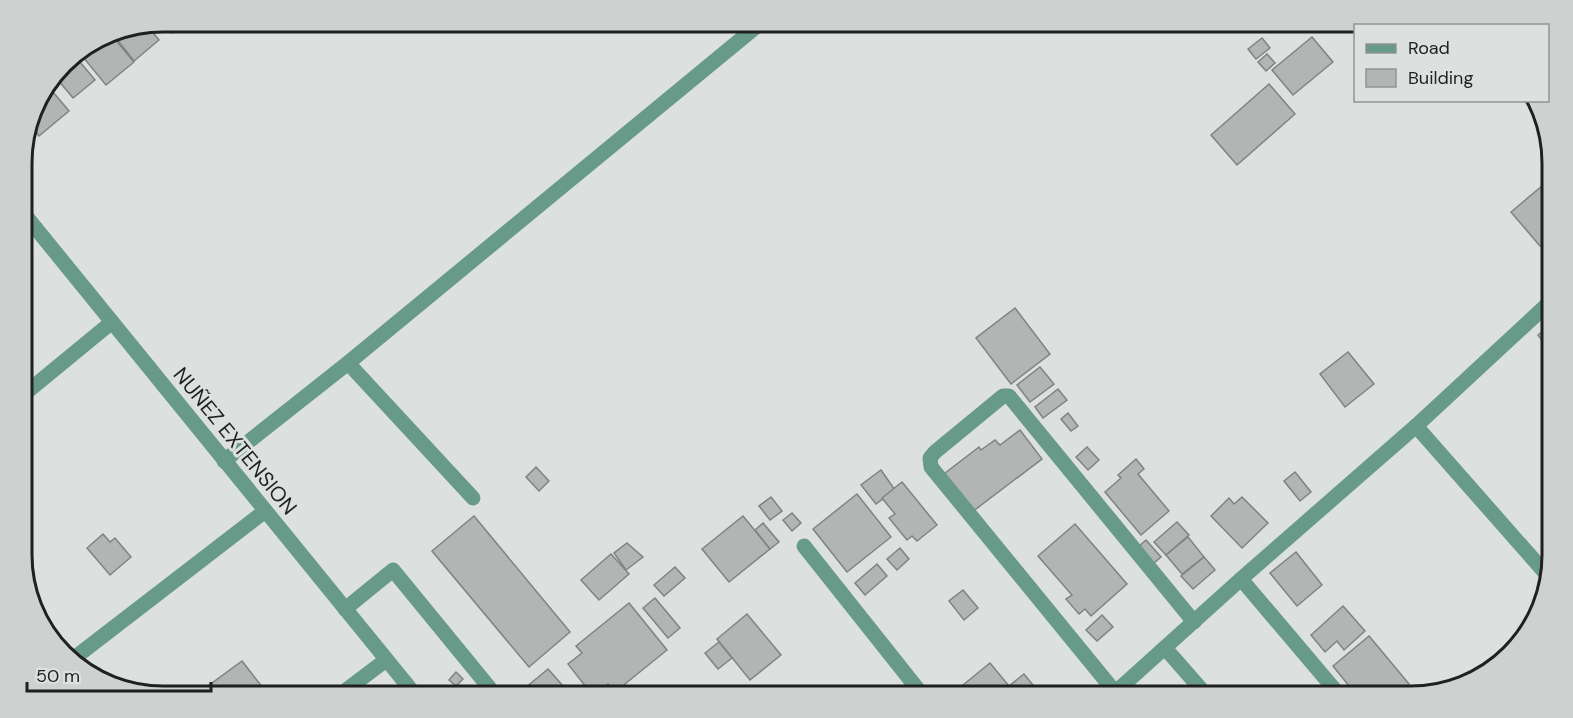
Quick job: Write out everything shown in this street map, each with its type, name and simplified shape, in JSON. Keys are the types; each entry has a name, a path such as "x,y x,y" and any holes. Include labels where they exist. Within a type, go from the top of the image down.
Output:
{"street":[{"path":"224,461 348,363 750,32"},
{"name":"NUÑEZ EXTENSION","path":"32,224 408,687"},
{"path":"1122,686 1416,426 1542,309"},
{"path":"32,388 112,322"},
{"path":"348,363 473,498"},
{"path":"1105,686 931,467 930,458 934,452 1003,396 1009,396 1194,622"},
{"path":"1416,426 1541,568"},
{"path":"78,655 265,511"},
{"path":"804,546 916,686"},
{"path":"345,609 393,570 489,687"},
{"path":"1241,579 1332,686"},
{"path":"1166,648 1199,686"},
{"path":"350,687 386,660"}],"building":[{"path":"153,32 159,40 134,61 117,39"},
{"path":"1312,37 1333,62 1293,95 1272,70"},
{"path":"1262,38 1270,48 1256,59 1248,49"},
{"path":"116,40 134,62 106,85 84,58"},
{"path":"1267,54 1275,63 1266,71 1258,62"},
{"path":"80,62 95,80 73,98 60,82"},
{"path":"1269,84 1295,114 1237,165 1211,135"},
{"path":"53,92 69,111 39,136 35,132 38,120"},
{"path":"1542,186 1542,244 1540,246 1511,212"},
{"path":"1015,308 1050,354 1011,384 976,338"},
{"path":"1348,352 1374,384 1345,407 1320,374"},
{"path":"1040,367 1054,384 1030,402 1017,385"},
{"path":"1058,389 1067,400 1043,418 1035,407"},
{"path":"1068,413 1078,426 1071,431 1061,419"},
{"path":"1020,430 1042,459 972,512 944,474 979,447 981,450 995,440 1000,445"},
{"path":"1087,447 1099,460 1088,470 1076,457"},
{"path":"1136,459 1144,469 1138,474 1169,511 1141,535 1105,492 1121,478 1118,475"},
{"path":"536,467 549,481 539,491 526,477"},
{"path":"881,470 895,490 876,504 861,485"},
{"path":"1295,472 1311,492 1300,501 1284,481"},
{"path":"902,482 937,525 917,541 912,536 907,540 889,518 895,514 882,498"},
{"path":"857,494 891,537 847,572 813,529"},
{"path":"771,497 782,511 770,520 759,506"},
{"path":"1242,497 1268,523 1242,548 1211,516 1229,498 1234,504"},
{"path":"792,513 801,523 792,531 783,520"},
{"path":"474,516 570,632 529,667 432,551"},
{"path":"743,516 770,549 729,582 702,549"},
{"path":"1177,522 1189,535 1166,555 1154,542"},
{"path":"763,523 779,542 770,549 755,530"},
{"path":"1075,524 1127,584 1091,616 1085,609 1079,614 1066,599 1072,595 1038,556"},
{"path":"103,534 110,542 115,538 131,557 110,575 87,548"},
{"path":"1188,537 1204,557 1182,574 1166,555"},
{"path":"1146,540 1161,557 1153,564 1138,547"},
{"path":"627,543 643,557 626,570 614,553"},
{"path":"900,548 909,559 897,570 887,559"},
{"path":"1296,552 1322,585 1297,606 1270,573"},
{"path":"611,554 629,574 599,600 581,580"},
{"path":"1204,557 1215,570 1193,589 1181,576"},
{"path":"877,564 887,576 865,595 855,583"},
{"path":"675,567 685,578 664,596 654,585"},
{"path":"963,590 978,608 964,620 949,601"},
{"path":"655,598 680,628 668,638 643,608"},
{"path":"629,603 667,650 622,687 610,687 608,684 605,687 586,687 568,664 582,653 576,646"},
{"path":"1343,606 1365,631 1344,650 1337,641 1325,652 1311,635"},
{"path":"747,614 781,655 750,680 717,639"},
{"path":"1102,615 1113,627 1097,641 1086,630"},
{"path":"1369,636 1409,684 1407,686 1349,686 1333,666"},
{"path":"719,642 732,658 718,669 705,653"},
{"path":"242,661 262,687 209,687"},
{"path":"990,663 1009,686 1024,674 1034,686 961,686"},
{"path":"548,669 563,686 562,687 527,687"},
{"path":"456,672 463,679 456,686 449,680"}]}
